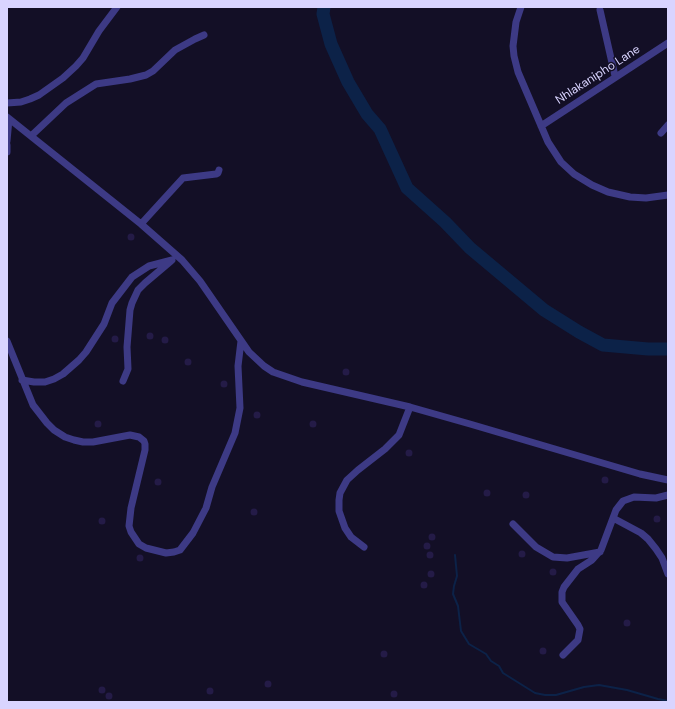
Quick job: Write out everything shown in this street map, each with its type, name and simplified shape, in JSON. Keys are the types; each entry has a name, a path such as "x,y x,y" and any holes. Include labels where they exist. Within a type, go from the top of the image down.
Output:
{"street":[{"path":"7,103 21,102 30,99 39,95 64,78 83,58 117,7"},
{"path":"521,7 514,34 514,56 524,88 548,142 561,162 574,174 592,185 608,192 630,197 646,198 668,195"},
{"path":"600,10 615,76"},
{"path":"31,136 66,103 96,84 146,75 153,71 175,50 204,35"},
{"name":"Nhlakanipho Lane","path":"541,126 615,76 668,43"},
{"path":"8,118 141,224 200,281 241,341 252,355 264,366 283,376 302,382 410,407 640,474 668,480"},
{"path":"7,141 8,118"},
{"path":"662,133 668,125"},
{"path":"7,146 7,152"},
{"path":"141,224 183,178 216,174 219,170"},
{"path":"22,380 45,382 63,374 86,352 104,324 112,303 132,277 149,266 174,257"},
{"path":"123,381 128,369 127,347 132,303 138,290 150,277 174,257"},
{"path":"7,341 33,405 47,423 64,437 74,440 93,442 130,435 139,437 144,441 145,450 129,519 130,532 139,544 158,552 166,553 180,550 203,516 212,487 235,433 240,408 238,366 241,341"},
{"path":"364,547 351,537 345,528 338,505 340,493 347,480 385,449 399,435 410,407"},
{"path":"563,655 578,640 580,629 562,602 562,592 578,569 592,560 600,552 619,505 628,498 663,497 668,495"},
{"path":"613,518 641,533 648,539 662,558 668,574"},
{"path":"513,524 536,547 553,557 567,558 600,552"}],"building":[{"path":"131,233 134,234 134,240 131,241 128,240 127,237 128,234"},
{"path":"150,332 153,333 153,339 150,340 147,339 146,336 147,333"},
{"path":"115,335 118,336 118,342 115,343 112,342 111,339 112,336"},
{"path":"165,336 168,337 168,343 165,344 162,343 161,340 162,337"},
{"path":"188,358 191,359 191,365 188,366 185,365 184,362 185,359"},
{"path":"346,368 349,369 349,375 346,376 343,375 342,372 343,369"},
{"path":"224,380 227,381 227,387 224,388 221,387 220,384 221,381"},
{"path":"257,411 261,415 257,419 253,415"},
{"path":"98,420 101,421 101,427 98,428 95,427 94,424 95,421"},
{"path":"313,420 316,421 316,427 313,428 310,427 309,424 310,421"},
{"path":"409,449 412,450 412,456 409,457 406,456 405,453 406,450"},
{"path":"605,476 608,477 608,483 605,484 602,483 601,480 602,477"},
{"path":"158,478 161,479 161,485 158,486 155,485 154,482 155,479"},
{"path":"487,489 490,490 490,496 487,497 484,496 483,493 484,490"},
{"path":"526,491 529,492 529,498 526,499 523,498 522,495 523,492"},
{"path":"254,508 257,509 257,515 254,516 251,515 250,512 251,509"},
{"path":"657,515 660,516 660,522 657,523 654,522 653,519 654,516"},
{"path":"102,517 105,518 105,524 102,525 99,524 98,521 99,518"},
{"path":"432,533 435,534 435,540 432,541 429,540 428,537 429,534"},
{"path":"427,542 430,543 430,549 427,550 424,549 423,546 424,543"},
{"path":"522,550 525,551 525,557 522,558 519,557 518,554 519,551"},
{"path":"430,551 433,552 433,558 430,559 427,558 426,555 427,552"},
{"path":"140,554 143,555 143,561 140,562 137,561 136,558 137,555"},
{"path":"553,568 556,569 556,575 553,576 550,575 549,572 550,569"},
{"path":"431,570 434,571 434,577 431,578 428,577 427,574 428,571"},
{"path":"424,581 427,582 427,588 424,589 421,588 420,585 421,582"},
{"path":"627,619 630,620 630,626 627,627 624,626 623,623 624,620"},
{"path":"543,647 546,648 546,654 543,655 540,654 539,651 540,648"},
{"path":"384,650 387,651 387,657 384,658 381,657 380,654 381,651"},
{"path":"268,680 271,681 271,687 268,688 265,687 264,684 265,681"},
{"path":"102,686 105,687 105,693 102,694 99,693 98,690 99,687"},
{"path":"210,687 213,688 213,694 210,695 207,694 206,691 207,688"},
{"path":"394,690 397,691 397,697 394,698 391,697 390,694 391,691"},
{"path":"109,692 112,693 112,699 109,700 106,699 105,696 106,693"}],"waterway":[{"path":"324,7 323,14 331,44 348,82 367,114 380,129 407,188 445,222 470,248 544,310 579,332 603,345 648,349 668,349"},
{"path":"455,555 457,576 453,594 458,606 461,631 469,644 486,654 491,661 499,666 503,673 535,693 545,695 556,695 584,687 599,685 627,690 668,701"}]}
